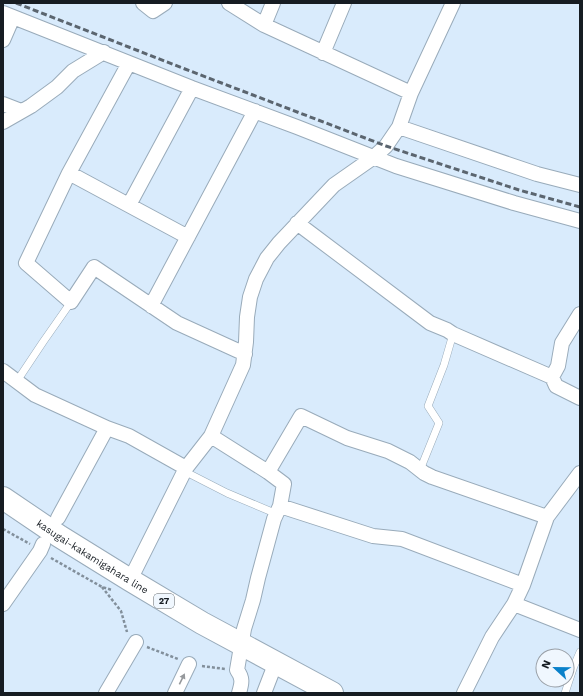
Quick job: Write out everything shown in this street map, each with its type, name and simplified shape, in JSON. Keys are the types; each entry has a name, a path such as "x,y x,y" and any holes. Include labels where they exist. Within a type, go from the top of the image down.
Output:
{"main road":[{"name":"kasugai-kakamigahara line","path":"3,498 59,536 202,623 332,693"}],"street":[{"path":"143,3 153,11 165,3"},
{"path":"229,3 264,25 411,93"},
{"path":"264,25 273,3"},
{"path":"323,53 344,3"},
{"path":"130,580 185,470 211,436 242,365 245,354 246,317 250,297 256,279 267,258 278,243 334,185 374,157 386,146 399,127 411,93 452,3"},
{"path":"3,40 8,15 192,88 404,168 514,203 580,221"},
{"path":"3,122 30,106 57,87 73,71 104,52"},
{"path":"129,63 69,173 26,263 71,302 94,267 177,323 245,354"},
{"path":"129,206 192,88"},
{"path":"3,104 21,111"},
{"path":"151,306 255,111"},
{"path":"399,127 537,174 580,185"},
{"path":"69,173 188,237"},
{"path":"297,223 430,323 552,377 556,386 580,398"},
{"path":"552,377 558,366 562,343 580,314"},
{"path":"3,371 34,395 107,428 129,436 185,470"},
{"path":"268,472 301,416 347,438 388,451 410,462 432,477 548,517"},
{"path":"58,518 107,428"},
{"path":"211,436 268,472 284,484 244,629 237,670 242,677 239,693"},
{"path":"464,693 492,637 514,604 523,585 548,517 580,473"},
{"path":"278,510 373,536 402,539 523,585"},
{"path":"3,604 40,552 43,544"},
{"path":"514,604 580,630"},
{"path":"106,693 136,642"},
{"path":"264,693 276,662"},
{"path":"175,693 189,664"}],"lane":[{"path":"17,381 71,302"},
{"path":"420,470 439,423 428,406 444,365 453,334"},
{"path":"185,470 227,493 278,510"},
{"path":"565,693 580,652"}],"path":[{"path":"102,587 121,611 129,639 189,664 237,670"}],"railway":[{"path":"16,3 386,146 519,190 580,207"}]}
